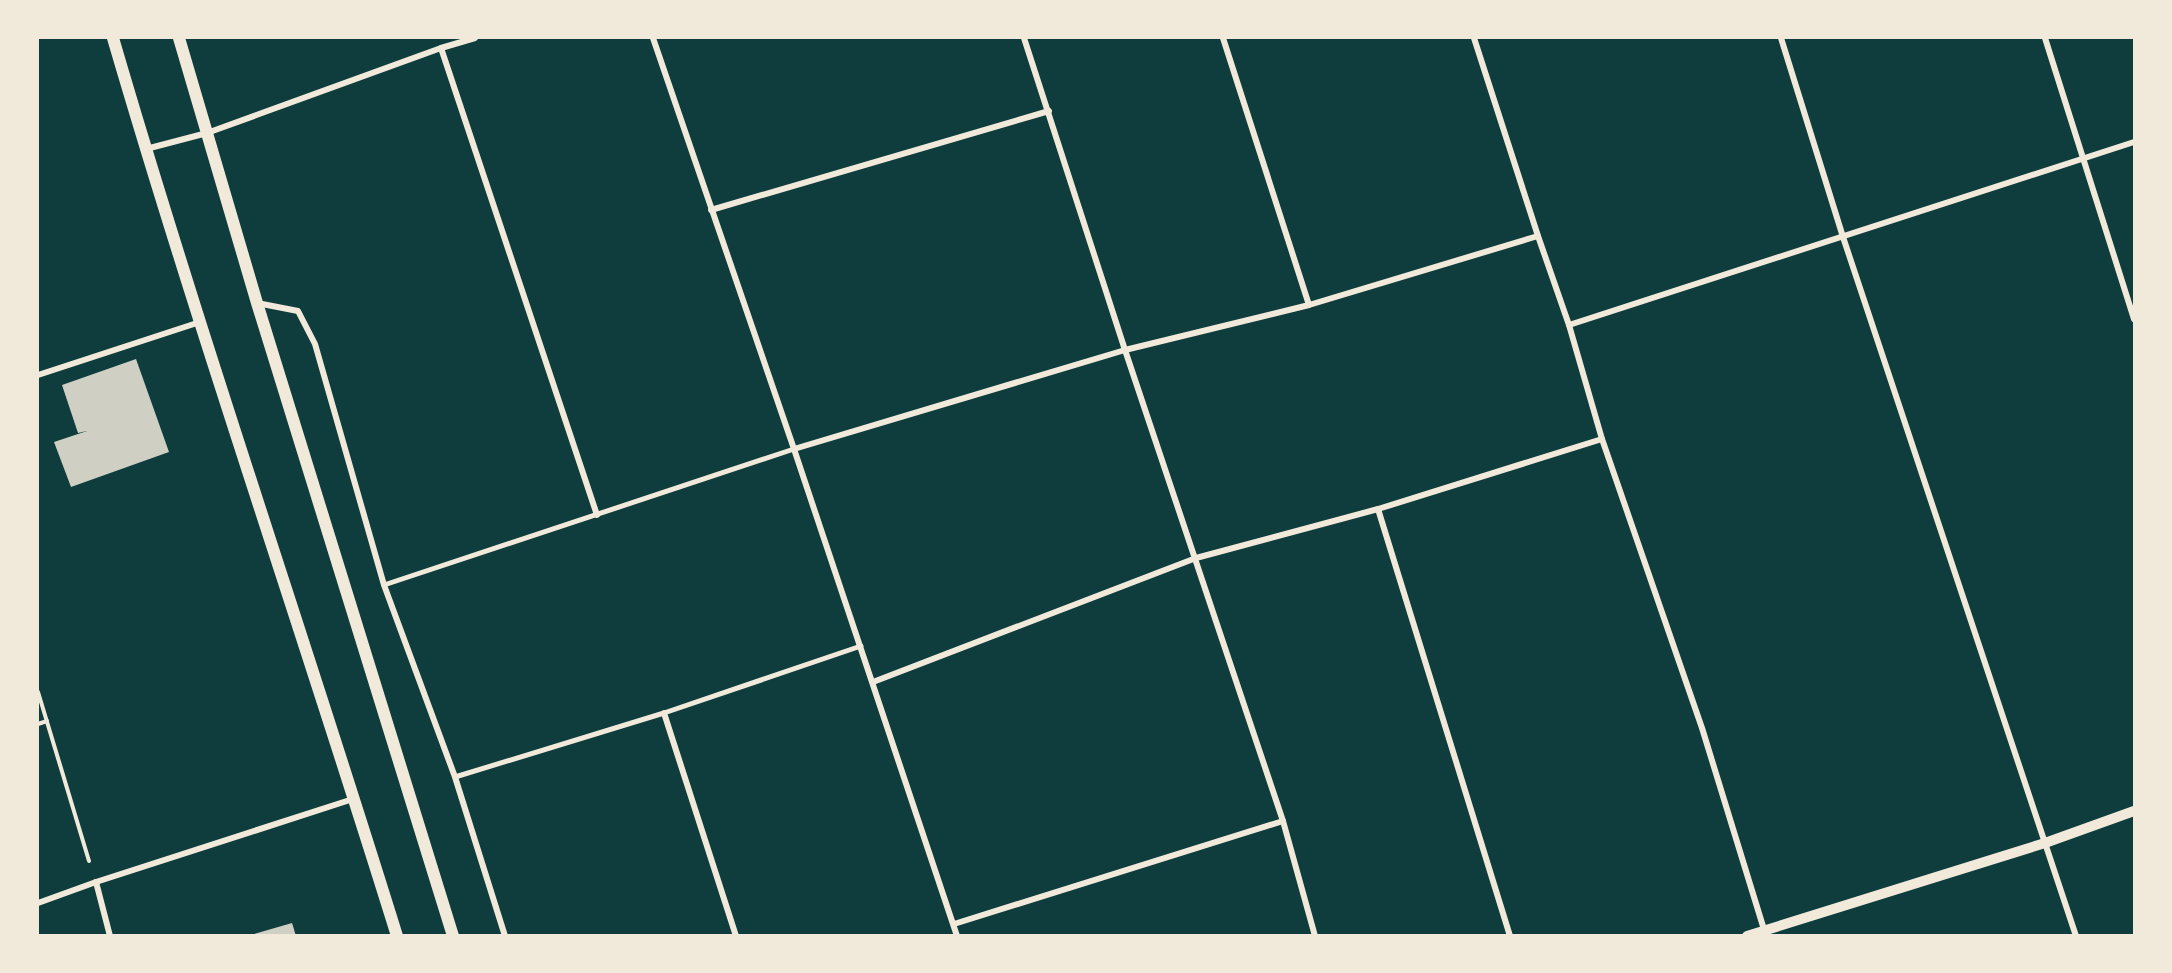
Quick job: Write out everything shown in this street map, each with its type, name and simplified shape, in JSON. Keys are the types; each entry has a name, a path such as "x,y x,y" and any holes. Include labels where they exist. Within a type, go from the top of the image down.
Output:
{"main road":[{"path":"113,38 200,322 397,936"},
{"path":"179,38 257,303 453,936"}],"street":[{"path":"146,149 207,133 441,48 475,38"},
{"path":"653,38 794,448 957,936"},
{"path":"1024,38 1125,350 1283,822 1315,936"},
{"path":"1223,38 1309,305"},
{"path":"1474,38 1569,325 1602,439 1702,728 1766,933"},
{"path":"1781,38 1843,237 2076,936"},
{"path":"2045,38 2134,319"},
{"path":"441,48 597,515"},
{"path":"711,210 1049,111"},
{"path":"1569,325 2134,142"},
{"path":"384,585 794,448 1125,350 1309,305 1538,236"},
{"path":"257,303 298,311 315,345 384,585 455,777 505,936"},
{"path":"38,375 200,322"},
{"path":"873,682 1196,558 1378,509 1602,439"},
{"path":"1378,509 1510,936"},
{"path":"455,777 664,713 861,646"},
{"path":"664,713 736,936"},
{"path":"38,903 354,798"},
{"path":"1747,936 1766,933 2045,843 2134,811"},
{"path":"954,924 1283,822"},
{"path":"96,882 110,936"}],"path":[{"path":"38,693 96,882"},
{"path":"38,724 47,721"}],"building":[{"path":"136,359 169,452 71,487 54,442 87,431 78,433 62,385"},
{"path":"292,923 296,936 251,936 251,935"}]}
